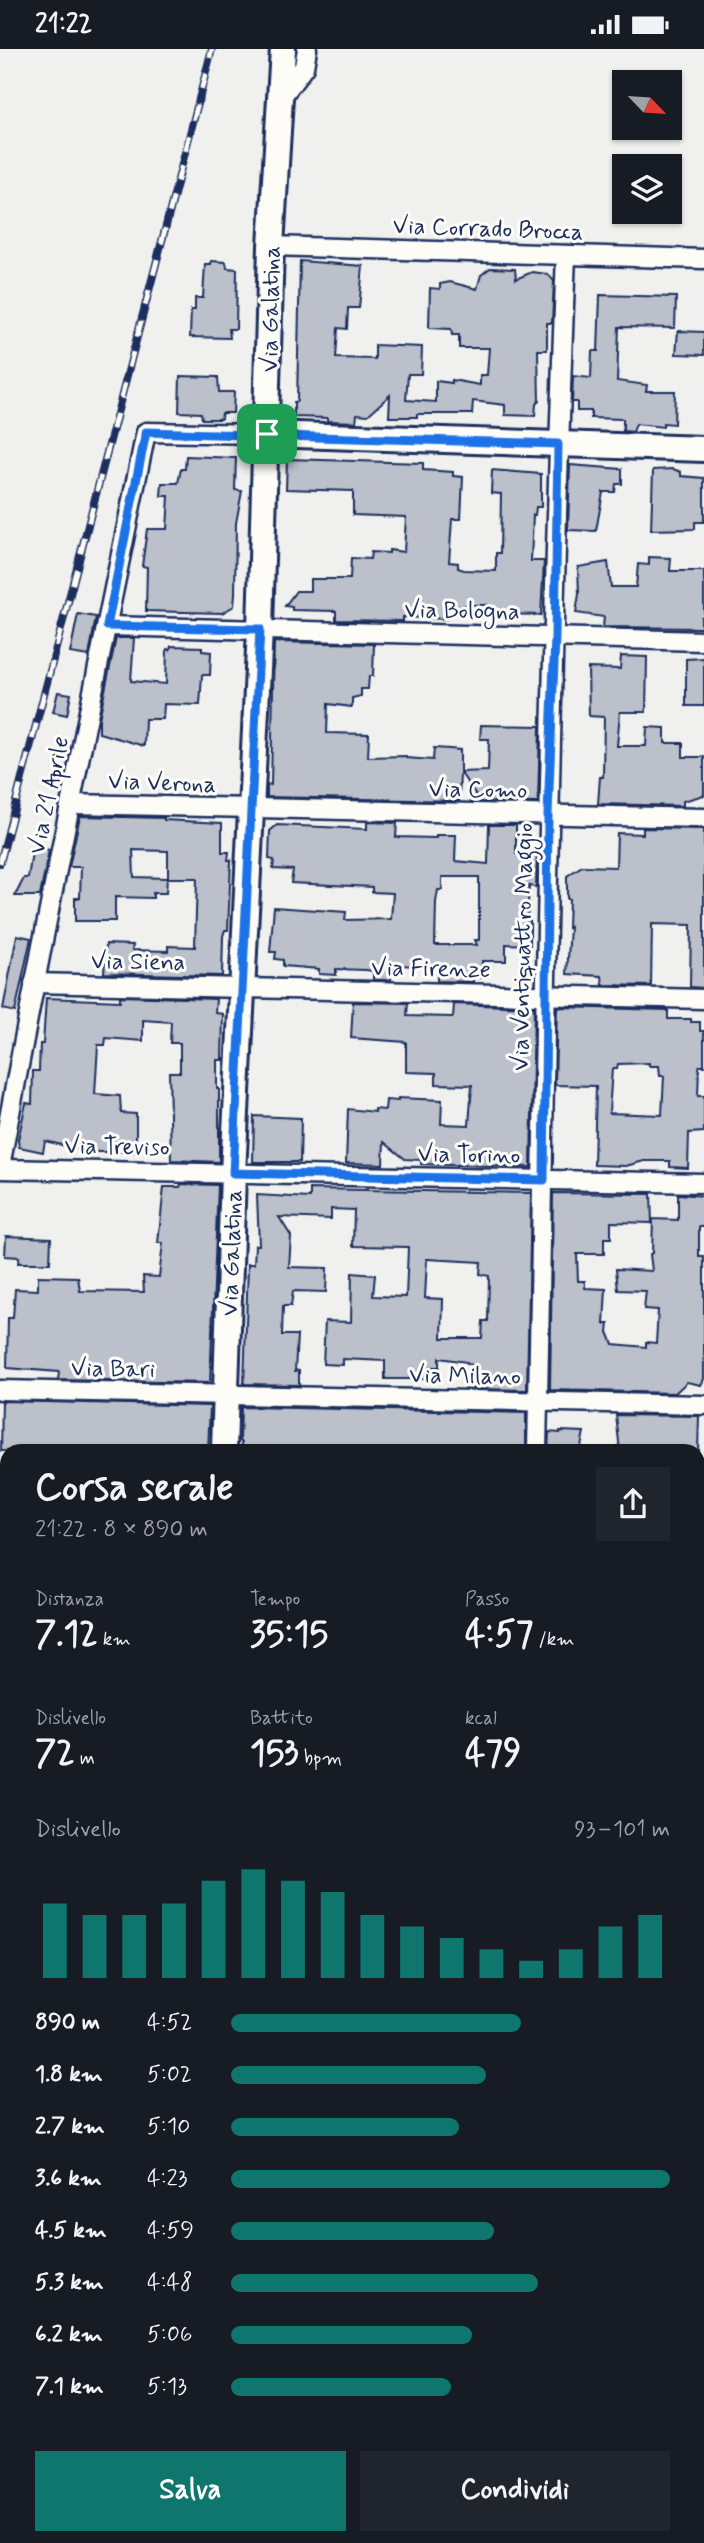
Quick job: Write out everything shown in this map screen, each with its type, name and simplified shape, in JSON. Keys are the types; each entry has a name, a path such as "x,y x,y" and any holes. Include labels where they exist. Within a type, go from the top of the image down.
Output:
{"street":[{"name":"Via Galatina","path":"223,1444 233,1173 260,629 271,246 283,49"},
{"path":"281,99 304,67 307,49"},
{"name":"Via Corrado Brocca","path":"271,246 704,259"},
{"name":"Via Ventiquattro Maggio","path":"537,1444 544,1180 548,815 566,254"},
{"name":"Via 21 Aprile","path":"0,1168 34,983 146,432 267,434"},
{"path":"267,434 704,449"},
{"name":"Via Bologna","path":"107,626 704,641"},
{"name":"Via Verona","path":"72,804 250,809"},
{"name":"Via Como","path":"250,809 704,818"},
{"name":"Via Siena","path":"34,983 242,988"},
{"name":"Via Firenze","path":"242,988 704,999"},
{"name":"Via Treviso","path":"0,1168 233,1173"},
{"name":"Via Torino","path":"233,1173 704,1183"},
{"name":"Via Bari","path":"0,1390 226,1394"},
{"name":"Via Milano","path":"226,1394 704,1405"}],"building":[{"path":"211,261 226,262 227,268 237,269 236,329 229,329 230,338 190,337 191,310 195,310 195,298 203,298 205,264 211,264"},
{"path":"300,261 363,266 359,308 348,308 347,329 338,328 336,358 375,359 375,345 422,347 421,374 408,374 406,400 436,402 436,381 452,383 452,380 480,385 480,375 487,375 489,348 459,348 459,335 452,335 451,329 429,328 430,288 440,289 440,284 450,282 477,289 481,275 490,268 515,269 516,279 532,272 548,274 554,281 552,323 547,323 547,350 538,350 539,401 536,404 535,416 505,415 505,405 473,401 472,414 389,417 390,395 368,415 357,414 356,422 294,417 294,402 297,401"},
{"path":"600,295 676,297 675,328 619,327 617,381 647,385 646,391 675,391 674,424 663,423 663,427 636,424 633,432 623,431 623,419 591,418 591,411 577,411 577,402 572,402 573,376 591,378 592,351 598,351"},
{"path":"678,331 704,332 704,355 676,354"},
{"path":"180,376 218,377 219,392 234,392 233,413 222,413 221,419 202,419 201,413 179,412"},
{"path":"186,456 236,458 235,490 242,491 236,523 234,606 222,613 146,611 147,567 142,566 147,529 167,529 169,496 161,496 162,483 178,483 181,469 185,469"},
{"path":"287,459 423,463 423,470 453,472 453,476 463,477 461,519 452,519 449,562 458,563 458,568 464,570 496,571 496,553 500,553 501,494 491,493 492,470 541,474 541,507 536,507 533,515 531,561 544,561 541,615 499,614 497,611 491,611 490,605 466,605 447,611 447,619 403,617 403,621 336,620 336,611 292,610 292,607 285,606 296,591 310,591 310,579 350,579 351,558 370,559 371,552 404,552 406,517 353,515 353,491 286,489"},
{"path":"570,465 622,469 622,484 616,484 615,492 603,492 596,531 568,530"},
{"path":"673,469 681,472 681,476 704,478 704,522 695,522 695,529 651,530 653,470"},
{"path":"649,557 671,558 670,571 704,571 704,617 701,617 701,628 603,627 604,617 576,613 579,594 578,567 608,562 611,587 636,587 638,564 649,565"},
{"path":"78,614 96,617 89,656 70,653"},
{"path":"116,638 134,638 131,681 166,684 167,649 170,650 171,646 202,647 202,651 211,652 210,675 202,675 200,705 164,704 163,719 145,719 144,746 99,733 99,719"},
{"path":"274,642 374,644 373,676 369,676 368,689 361,689 361,696 352,698 352,707 328,704 327,733 369,734 368,757 406,756 433,760 434,748 460,750 459,801 267,797 267,784 271,785"},
{"path":"621,656 647,657 646,712 620,712 617,746 646,746 647,727 665,728 665,743 683,743 683,757 704,757 704,795 683,801 683,806 598,804 600,777 603,777 604,717 589,716 588,668 620,669"},
{"path":"704,658 704,706 686,706 686,659"},
{"path":"58,692 71,694 67,715 53,712"},
{"path":"481,725 540,726 538,803 481,802 460,772 488,771 489,739 480,739"},
{"path":"80,816 164,818 222,823 222,852 229,852 228,860 231,860 228,930 225,930 223,936 222,976 104,973 106,944 133,945 132,950 168,951 168,946 195,947 197,878 168,878 168,851 133,850 134,877 167,878 166,893 153,893 153,898 115,897 115,921 75,921 75,898 80,898 81,867 69,867"},
{"path":"367,822 397,823 396,837 436,838 436,835 456,835 455,861 488,864 489,825 516,825 516,854 537,855 536,887 529,886 527,920 530,920 530,945 506,944 506,961 482,961 481,978 473,977 473,982 437,981 437,967 399,965 399,973 391,973 391,980 373,980 373,971 336,969 336,975 319,974 319,969 283,966 283,960 275,959 276,952 270,952 274,907 346,912 345,920 391,919 393,893 372,892 372,887 291,883 293,870 273,869 274,860 269,859 270,831 277,825 367,829","holes":["442,877 479,877 479,940 475,940 477,945 435,945 436,902 438,890 442,890"]},
{"path":"643,828 704,829 704,988 690,987 691,925 652,924 651,986 603,985 602,976 567,974 570,927 568,928 567,876 582,866 616,867 617,833 643,834"},
{"path":"33,846 49,850 40,896 15,896 24,878 28,878"},
{"path":"17,935 31,938 15,1012 3,1009"},
{"path":"120,996 216,999 215,1013 223,1014 222,1060 217,1060 219,1162 171,1160 169,1072 180,1072 180,1043 170,1043 171,1022 143,1020 143,1041 106,1038 105,1045 98,1045 95,1094 120,1096 121,1113 136,1114 136,1152 83,1152 45,1141 43,1152 19,1147 26,1103 32,1104 33,1071 39,1071 46,998 120,1001"},
{"path":"353,1002 408,1003 407,1016 453,1017 454,1004 534,1007 531,1167 421,1164 421,1160 405,1159 384,1142 383,1164 346,1163 348,1109 375,1112 375,1109 385,1110 386,1100 398,1101 398,1098 442,1100 441,1124 469,1125 472,1085 436,1084 436,1073 406,1072 406,1042 351,1038"},
{"path":"557,1007 668,1010 668,1019 691,1019 691,1022 700,1022 700,1031 704,1031 704,1066 699,1066 698,1096 704,1096 704,1132 689,1133 688,1168 670,1167 670,1161 644,1161 626,1166 594,1165 596,1086 555,1085","holes":["649,1063 649,1066 659,1066 660,1076 664,1076 662,1115 609,1113 612,1069 617,1069 618,1064"]},
{"path":"254,1116 301,1118 300,1162 253,1162"},
{"path":"181,1184 218,1185 210,1383 58,1380 59,1372 7,1368 8,1318 13,1318 15,1289 38,1290 38,1276 78,1277 80,1291 144,1292 143,1276 159,1277 163,1243 158,1243 164,1187 180,1187"},
{"path":"310,1189 531,1193 527,1390 473,1389 474,1365 439,1358 439,1367 425,1367 424,1379 385,1379 385,1361 343,1359 343,1365 323,1364 325,1321 351,1322 352,1273 375,1275 373,1296 406,1297 408,1247 353,1246 354,1210 331,1209 331,1219 279,1217 291,1236 289,1267 327,1268 326,1292 293,1291 291,1306 283,1306 282,1335 297,1335 295,1371 299,1370 299,1385 244,1384 248,1264 254,1264 255,1245 259,1245 257,1195 310,1198","holes":["427,1259 481,1262 480,1274 489,1276 488,1321 483,1321 482,1338 442,1338 443,1299 425,1298"]},
{"path":"553,1193 651,1194 652,1223 611,1222 611,1238 604,1238 604,1254 577,1254 578,1281 585,1281 585,1288 606,1289 604,1324 609,1324 608,1332 613,1344 646,1347 646,1342 656,1343 658,1310 644,1309 646,1291 618,1290 616,1269 652,1271 650,1254 653,1219 678,1220 678,1194 704,1196 704,1227 699,1227 699,1257 704,1257 704,1379 701,1385 687,1382 675,1393 550,1390"},
{"path":"6,1236 51,1238 50,1263 18,1263 19,1257 5,1256"},
{"path":"2,1401 210,1406 208,1444 1,1444"},
{"path":"241,1407 526,1413 526,1444 242,1444"},
{"path":"616,1415 699,1416 698,1444 619,1444"},
{"path":"549,1432 584,1432 581,1444 548,1444"}],"railway":[{"path":"0,863 212,49"}],"route":[{"path":"146,432 267,434 558,444 555,637 548,815 544,1180 233,1173 260,629 107,626 146,432"}]}
